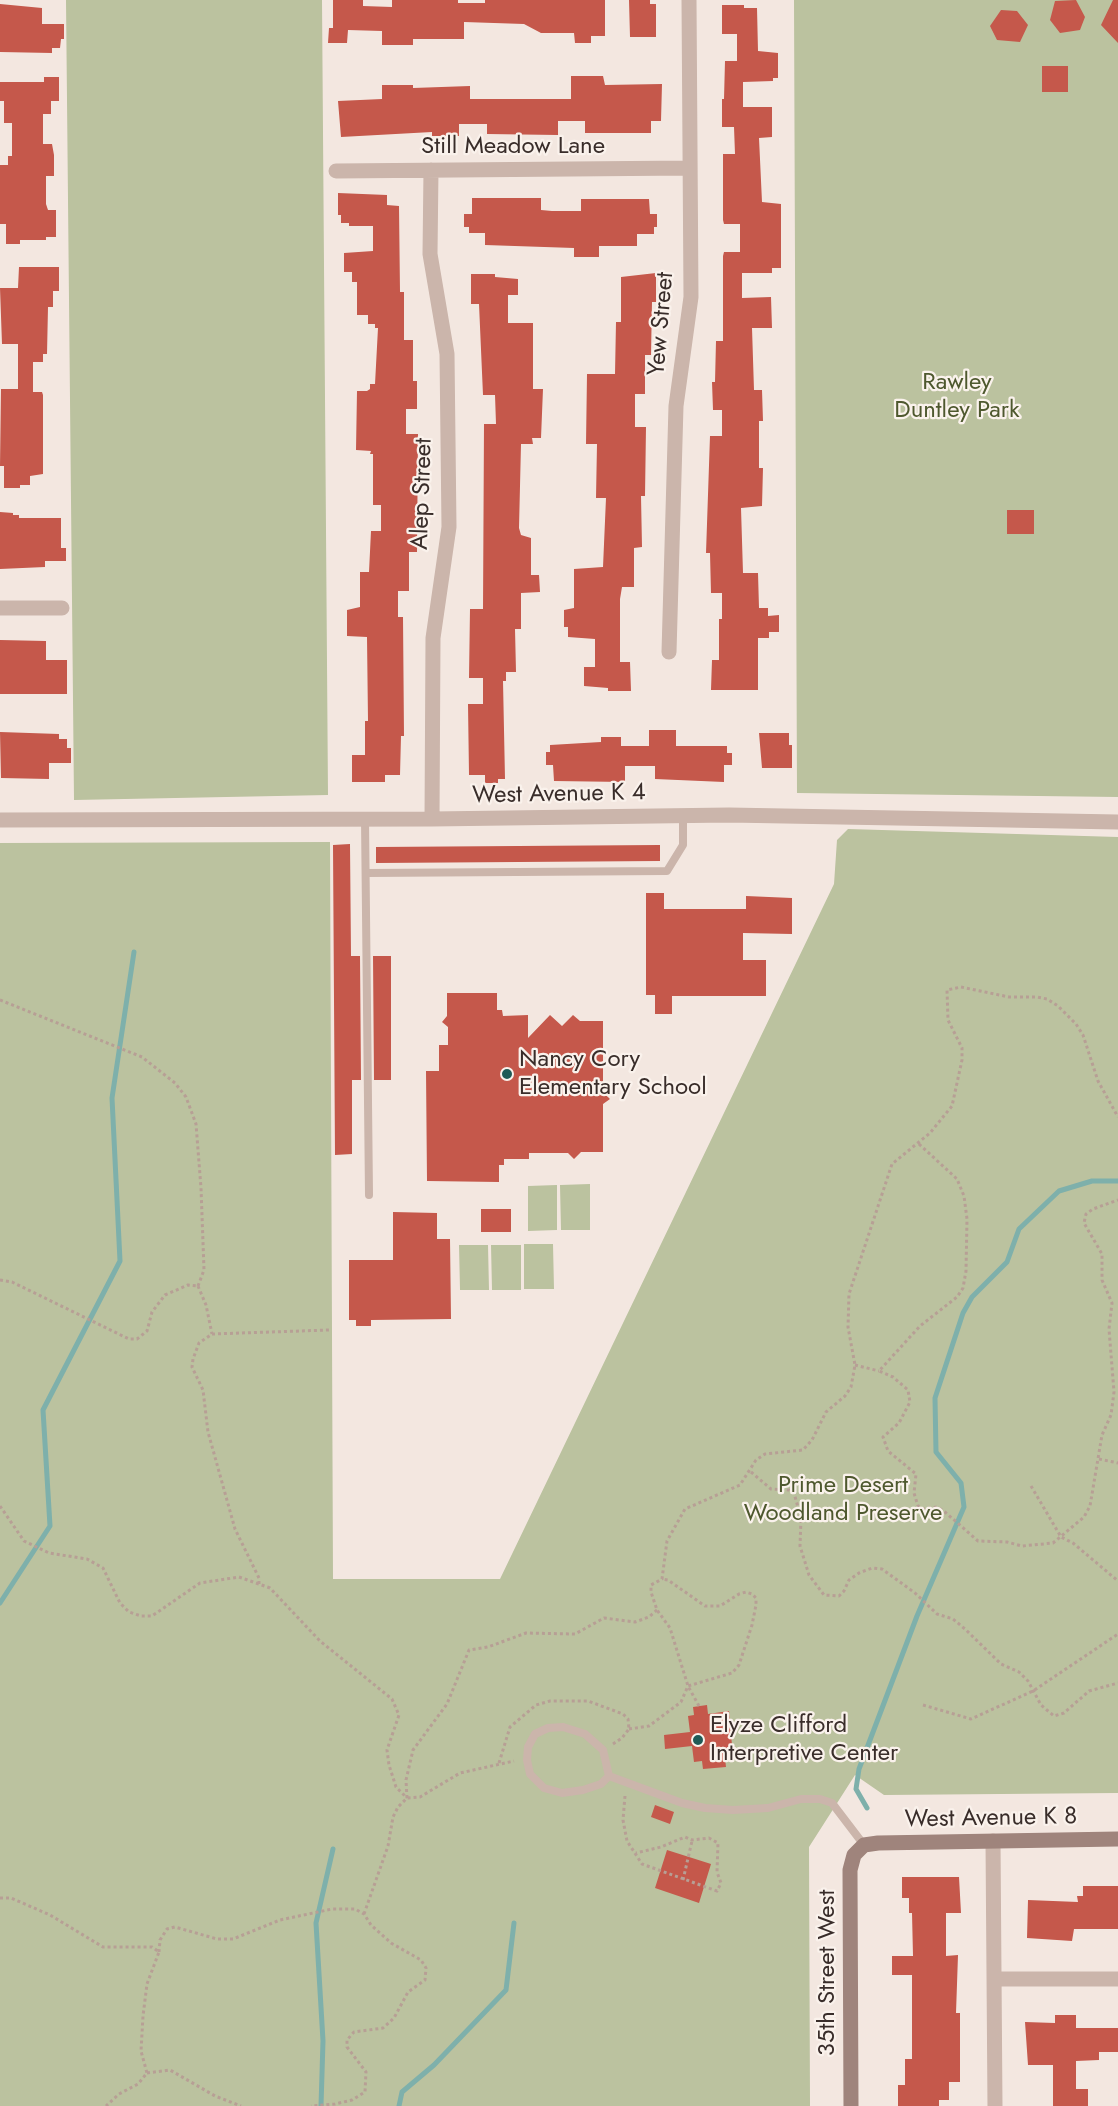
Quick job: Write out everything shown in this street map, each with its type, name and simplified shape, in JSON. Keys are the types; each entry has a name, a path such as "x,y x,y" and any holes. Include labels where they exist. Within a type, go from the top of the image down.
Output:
{"street":[{"name":"Yew Street","path":"669,652 676,406 691,297 688,0"},
{"name":"Still Meadow Lane","path":"336,171 689,168"},
{"name":"Alep Street","path":"431,170 430,254 447,354 449,515 433,638 432,819"},
{"path":"0,608 62,608"},
{"name":"West Avenue K 4","path":"0,820 852,815 1118,822"},
{"name":"West Avenue K 8","path":"864,1845 1118,1839"},
{"path":"993,1841 995,2106"},
{"name":"35th Street West","path":"851,2106 850,1870 854,1855 864,1845"},
{"path":"994,1979 1118,1979"}],"lane":[{"path":"366,873 667,871 683,845 683,815"},
{"path":"365,819 369,1195"},
{"path":"563,1727 585,1734 603,1750 609,1776 601,1784 583,1790 562,1792 544,1788 530,1774 526,1760 528,1747 536,1734 548,1728 563,1727"},
{"path":"609,1776 627,1785 682,1803 733,1810 768,1808 801,1799 820,1799 832,1803 864,1845"}],"path":[{"path":"662,1579 667,1540 680,1514 702,1501 729,1491 751,1472 756,1461 765,1454 803,1450 812,1440 826,1412 845,1396 850,1387 855,1365 848,1327 849,1294 892,1164 919,1144 952,1106 962,1059 962,1048 948,1020 945,996 951,987 1019,997 1037,997 1058,1005 1076,1023 1083,1035 1098,1081 1118,1117"},
{"path":"0,1000 126,1049 142,1057 175,1083 193,1111 201,1188 204,1258 203,1277 198,1286"},
{"path":"879,1371 920,1326 943,1309 963,1288 968,1247 968,1219 964,1196 957,1179 919,1144"},
{"path":"855,1365 893,1377 908,1390 910,1402 898,1423 884,1437 888,1451 916,1473 914,1493 918,1506 923,1509 937,1507 978,1540 1037,1547 1053,1543 1061,1538 1084,1517 1090,1506 1102,1435 1113,1404 1109,1329 1112,1303 1102,1280 1102,1254 1084,1223 1086,1214 1093,1209 1118,1200"},
{"path":"0,1280 12,1282 129,1340 137,1339 147,1331 152,1312 165,1295 188,1285 198,1286"},
{"path":"198,1286 206,1305 212,1334"},
{"path":"259,1584 259,1578 235,1529 208,1432 203,1390 192,1367 192,1359 199,1343 212,1334 329,1330"},
{"path":"1099,1459 1118,1463"},
{"path":"751,1472 771,1489 789,1490 794,1493 801,1518 800,1546 809,1575 824,1594 839,1596 849,1580 872,1568 882,1569 915,1593 937,1614 952,1619 1001,1664 1019,1672 1028,1681 1048,1712 1059,1716 1089,1691 1118,1683"},
{"path":"1031,1486 1061,1538 1073,1543 1118,1581"},
{"path":"0,1506 24,1541 49,1553 87,1559 103,1568 120,1603 129,1612 152,1616 200,1583 239,1577 270,1588 334,1654 393,1699 399,1715 387,1750 396,1787 407,1798 420,1797 459,1773 526,1760"},
{"path":"629,1729 649,1726 681,1702 688,1686 732,1673 739,1665 752,1625 756,1598 746,1592 720,1606 705,1606 668,1580 662,1579 651,1585 651,1592 657,1610 675,1638 688,1686 699,1706"},
{"path":"364,1914 388,1846 393,1817 407,1798 406,1780 413,1750 447,1704 469,1650 488,1647 526,1633 552,1632 570,1635 604,1618 635,1622 649,1617 657,1610"},
{"path":"923,1705 971,1719 1033,1691 1118,1634"},
{"path":"600,1703 623,1714 628,1719 629,1729 622,1738 603,1750"},
{"path":"627,1785 623,1820 627,1841 642,1864 717,1891 722,1883 717,1872 718,1844 709,1838 692,1840 685,1837 661,1847 636,1853"},
{"path":"683,1880 692,1840"},
{"path":"0,1898 11,1898 50,1916 103,1947 152,1947 159,1952"},
{"path":"147,2073 141,2051 147,1984 159,1952 160,1940 167,1929 175,1927 217,1939 233,1939 280,1920 332,1909 355,1909 364,1914 370,1925 391,1943 421,1960 426,1968 425,1980 408,1992 394,2018 383,2028 354,2031 347,2040 347,2047 366,2072 366,2092 335,2104 310,2106"},
{"path":"106,2106 119,2094 138,2084 147,2073 170,2070 215,2096 241,2106"}],"green space":[{"path":"66,0 322,0 328,795 74,800"},
{"name":"Rawley Duntley Park","path":"794,0 1118,0 1118,797 797,793"},
{"name":"Prime Desert Woodland Preserve","path":"848,829 1118,837 1118,1793 884,1795 855,1775 809,1847 810,2106 0,2106 0,843 330,842 333,1579 500,1579 834,884 837,840"},
{"path":"590,1184 590,1230 561,1230 560,1185"},
{"path":"557,1185 557,1230 528,1231 528,1186"},
{"path":"524,1244 553,1244 554,1289 524,1289"},
{"path":"459,1245 488,1245 489,1290 460,1290"},
{"path":"491,1245 521,1245 521,1290 492,1290"}],"building":[{"path":"333,0 363,0 363,6 392,7 392,0 458,0 458,3 485,3 485,0 605,0 605,36 591,36 591,43 575,43 574,33 541,33 524,24 464,22 464,39 413,39 413,45 382,45 382,31 348,30 347,43 328,43 329,28 333,28"},
{"path":"629,0 650,0 650,4 656,4 656,37 630,37"},
{"path":"1076,0 1085,17 1080,30 1060,33 1050,20 1055,1"},
{"path":"1113,0 1118,0 1118,43 1101,25"},
{"path":"0,4 42,8 42,24 64,24 64,39 61,39 60,48 52,48 52,53 0,52"},
{"path":"722,5 744,5 744,8 757,8 758,51 778,53 778,78 773,78 773,81 743,82 743,107 772,107 772,137 759,138 762,202 781,204 781,268 772,268 772,273 742,273 742,298 771,297 772,328 752,328 754,390 762,390 763,421 759,421 759,468 763,468 762,506 741,508 743,573 758,573 759,608 768,608 768,616 779,615 779,632 769,632 769,638 758,638 758,690 711,690 712,660 719,660 719,619 722,619 722,593 711,593 710,553 706,553 710,436 722,436 722,410 713,410 712,382 715,382 716,341 723,341 723,256 724,252 740,252 740,224 724,224 723,220 723,154 735,154 734,127 722,127 722,99 724,99 725,61 737,61 737,34 722,34"},
{"path":"1001,10 1017,11 1028,25 1020,42 997,40 990,26"},
{"path":"1042,66 1068,66 1068,92 1042,92"},
{"path":"571,76 603,76 605,85 662,84 661,121 651,121 651,133 585,133 585,121 558,121 558,135 487,134 487,124 459,124 459,136 432,136 432,132 341,137 338,101 382,99 382,85 413,85 413,88 470,86 470,99 571,99"},
{"path":"44,77 59,77 59,101 51,101 51,114 43,114 43,144 52,144 54,155 54,176 46,176 46,204 48,210 56,210 56,237 46,237 46,240 20,240 20,244 6,244 6,224 0,224 0,165 8,165 8,156 12,156 12,123 4,123 4,101 0,101 0,82 44,82"},
{"path":"338,193 387,195 387,205 399,206 400,292 404,292 404,340 413,340 413,381 417,381 417,409 406,409 406,434 418,434 417,552 409,552 409,591 398,591 398,617 403,617 404,736 401,736 400,775 385,775 385,782 352,782 352,755 365,755 365,721 368,721 367,637 347,636 347,610 360,607 360,572 369,572 371,531 381,531 381,505 373,505 373,454 370,454 371,451 356,450 357,391 367,391 370,389 370,384 375,384 378,328 375,328 375,324 368,324 368,315 357,315 357,282 352,282 352,272 344,272 344,253 373,251 373,226 349,226 349,223 341,223 341,215 338,215"},
{"path":"472,198 541,198 541,210 552,211 581,211 581,199 649,199 650,214 657,214 657,227 654,227 654,234 637,234 637,246 599,246 599,257 574,257 574,248 485,245 485,233 469,233 469,227 464,227 464,214 472,214"},
{"path":"19,267 59,267 59,291 53,291 53,307 48,307 47,354 43,354 43,362 33,362 33,392 42,392 43,395 43,474 30,476 30,485 20,485 20,488 4,488 4,466 0,466 1,389 18,389 18,344 2,344 0,288 18,288"},
{"path":"656,273 656,302 652,302 651,355 645,355 645,394 635,394 635,427 646,427 645,496 641,496 642,547 634,548 634,587 622,587 620,599 620,662 630,662 631,691 608,691 608,688 584,686 584,667 595,667 595,639 568,637 568,627 564,627 564,610 574,608 574,569 603,567 606,498 596,498 597,444 586,444 587,374 615,374 616,322 621,322 621,277"},
{"path":"471,274 495,274 495,277 518,279 518,295 508,295 508,323 533,323 533,389 543,389 541,438 532,438 533,444 521,444 519,528 521,535 531,538 531,575 539,575 540,592 521,593 521,629 515,629 516,672 506,672 506,681 503,681 505,779 498,779 498,783 485,783 485,775 469,775 468,704 483,704 483,678 469,678 470,609 483,609 484,424 496,424 495,395 483,395 479,304 471,304"},
{"path":"1007,510 1034,510 1034,534 1007,534"},
{"path":"0,512 13,513 13,515 19,515 19,518 61,518 61,548 66,548 66,561 45,561 45,567 0,569"},
{"path":"0,640 46,641 46,660 67,660 67,694 0,694"},
{"path":"649,730 676,730 676,746 727,746 727,753 732,753 732,765 724,765 724,782 655,779 655,766 625,766 625,782 554,781 553,765 546,765 546,752 550,752 550,745 601,742 601,737 621,737 621,746 649,746"},
{"path":"0,732 59,734 59,739 67,739 67,748 71,748 71,763 49,763 49,779 1,778"},
{"path":"759,733 789,733 789,745 792,745 792,768 762,768"},
{"path":"350,844 351,956 360,956 361,1080 352,1080 352,1154 335,1155 333,845"},
{"path":"660,845 660,861 376,863 376,847"},
{"path":"646,893 664,893 664,909 746,909 746,896 792,898 792,934 743,933 743,960 766,960 766,996 672,996 672,1014 655,1014 655,995 646,995"},
{"path":"373,956 391,956 391,1080 374,1080"},
{"path":"447,993 497,993 497,1010 502,1010 503,1016 528,1015 528,1038 550,1015 562,1026 573,1015 580,1021 603,1021 603,1092 610,1099 603,1104 603,1152 581,1152 574,1159 568,1153 529,1153 529,1159 504,1159 504,1165 499,1165 499,1182 427,1181 426,1071 439,1071 439,1045 448,1045 448,1027 442,1022 447,1016"},
{"path":"481,1209 511,1209 511,1232 481,1232"},
{"path":"393,1212 437,1213 437,1239 450,1239 451,1319 371,1320 371,1326 356,1326 356,1320 349,1320 349,1260 393,1260"},
{"name":"Elyze Clifford Interpretive Center","path":"707,1705 708,1714 729,1711 733,1757 725,1758 726,1767 703,1769 702,1761 694,1762 692,1746 665,1749 664,1735 690,1732 688,1716 694,1715 693,1707"},
{"path":"655,1805 674,1812 670,1824 651,1817"},
{"path":"667,1850 711,1864 699,1903 655,1888"},
{"path":"902,1877 959,1877 961,1913 946,1913 946,1956 958,1955 956,2013 960,2013 960,2082 949,2082 949,2100 939,2100 939,2106 898,2106 898,2085 905,2085 905,2059 912,2059 912,1975 892,1975 892,1956 913,1956 912,1913 909,1913 909,1898 902,1898"},
{"path":"1083,1886 1118,1886 1118,1929 1074,1929 1072,1941 1027,1938 1028,1900 1078,1902 1077,1896 1083,1896"},
{"path":"1055,2015 1076,2015 1076,2028 1118,2028 1118,2052 1099,2052 1099,2060 1076,2061 1076,2089 1088,2089 1088,2106 1053,2106 1053,2065 1028,2065 1025,2022 1055,2023"}],"waterway":[{"path":"0,1603 50,1526 43,1410 120,1261 112,1098 134,952"},
{"path":"867,1808 856,1789 859,1769 917,1616 964,1507 961,1483 936,1452 935,1398 963,1313 972,1297 1007,1262 1019,1229 1059,1191 1092,1181 1118,1181"},
{"path":"321,2106 323,2041 316,1923 333,1849"},
{"path":"399,2106 402,2092 434,2065 506,1990 514,1923"}],"place":[{"name":"Nancy Cory Elementary School","path":"507,1074"},
{"name":"Elyze Clifford Interpretive Center","path":"698,1740"}]}
